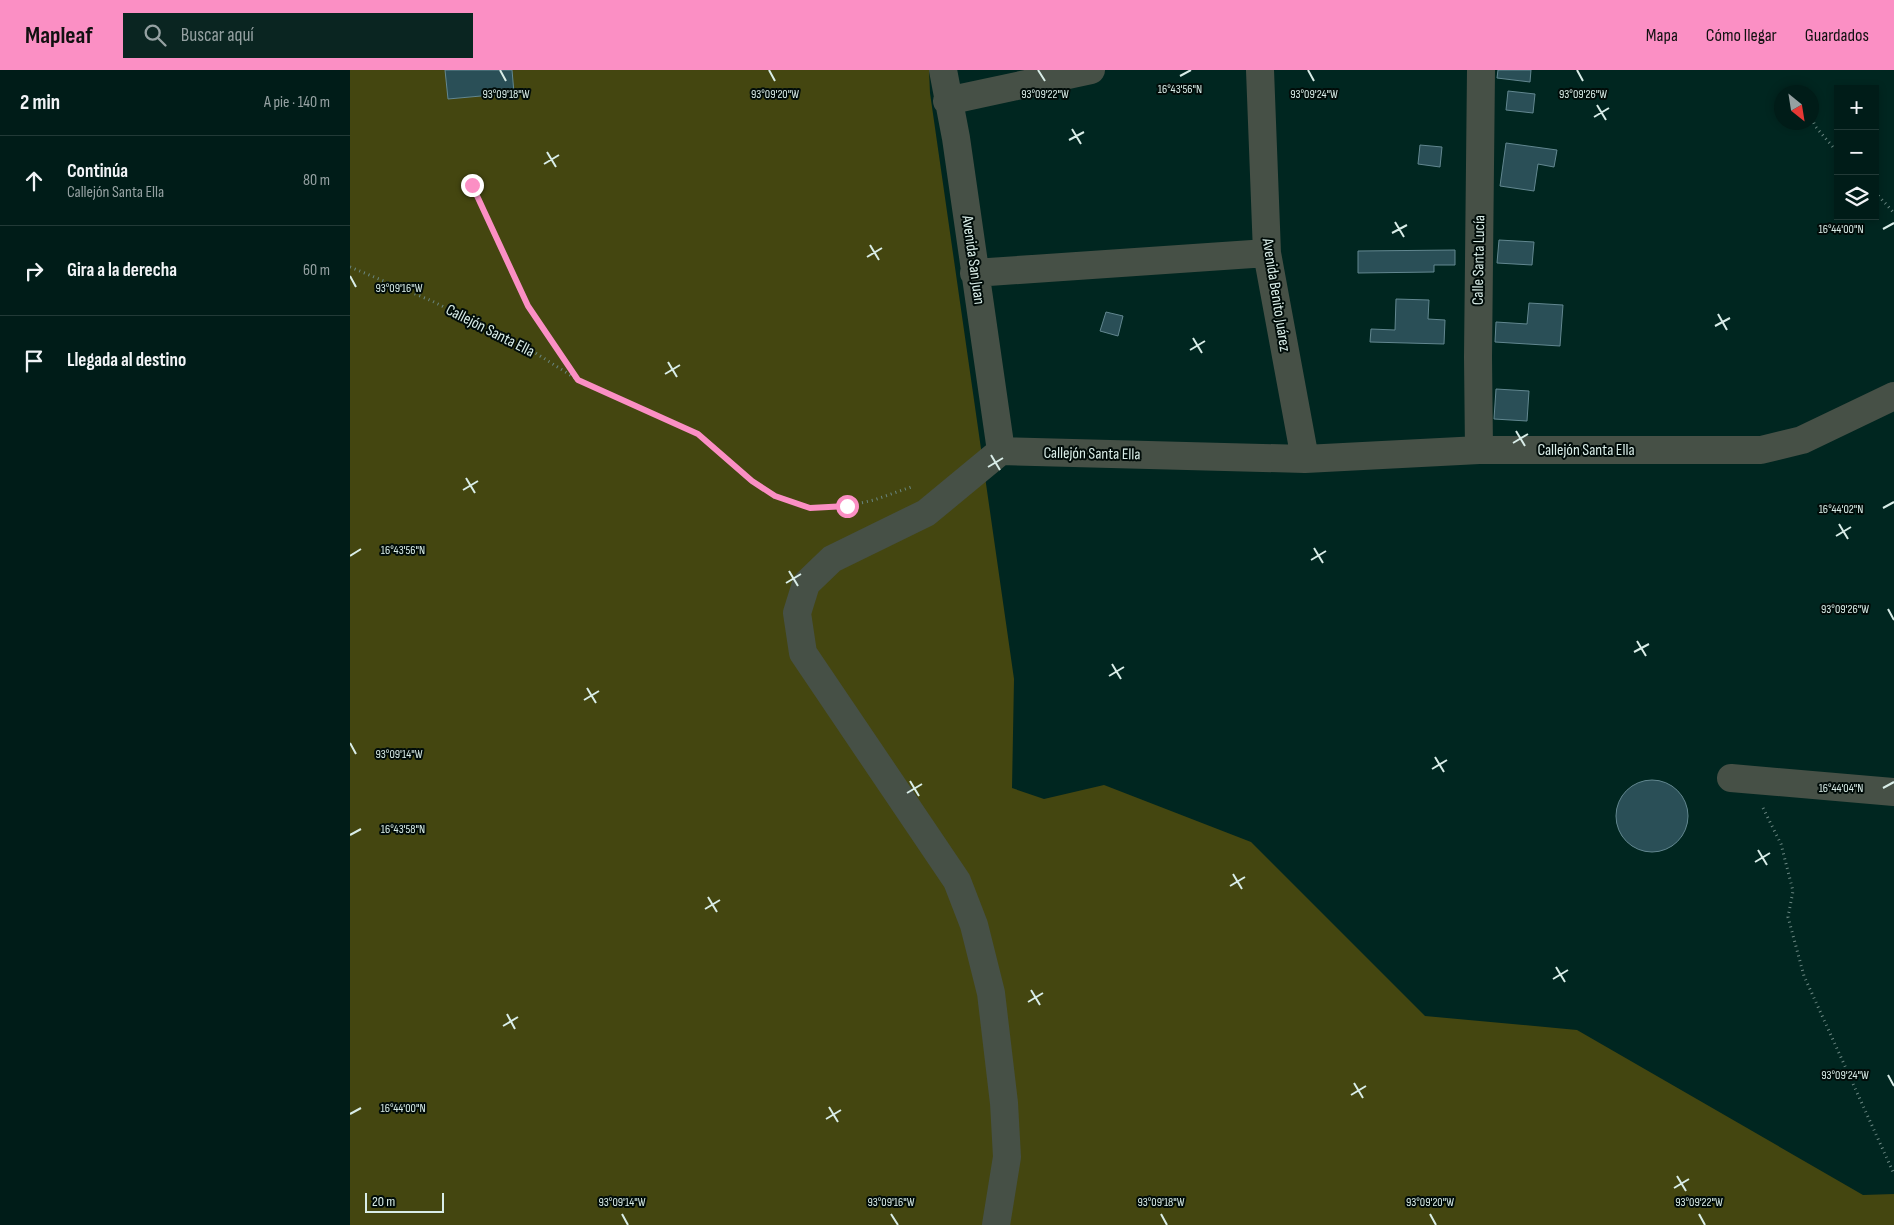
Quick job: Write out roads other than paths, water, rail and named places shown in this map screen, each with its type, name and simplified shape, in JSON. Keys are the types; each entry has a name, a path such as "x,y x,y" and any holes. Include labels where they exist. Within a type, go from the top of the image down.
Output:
{"street":[{"name":"Avenida San Juan","path":"943,70 947,101 956,138 1001,451"},
{"path":"947,101 1091,70"},
{"name":"Avenida Benito Juárez","path":"1260,70 1267,253 1304,459"},
{"name":"Calle Santa Lucía","path":"1479,450 1481,70"},
{"path":"974,273 1267,253"},
{"name":"Callejón Santa Ella","path":"1001,451 1304,459 1479,450 1761,450 1802,440 1894,396"},
{"path":"996,1225 1007,1157 1004,1103 991,992 974,925 957,881 804,653 797,613 806,584 832,559 926,514 1001,451"},
{"path":"1740,778 1894,792"}]}
